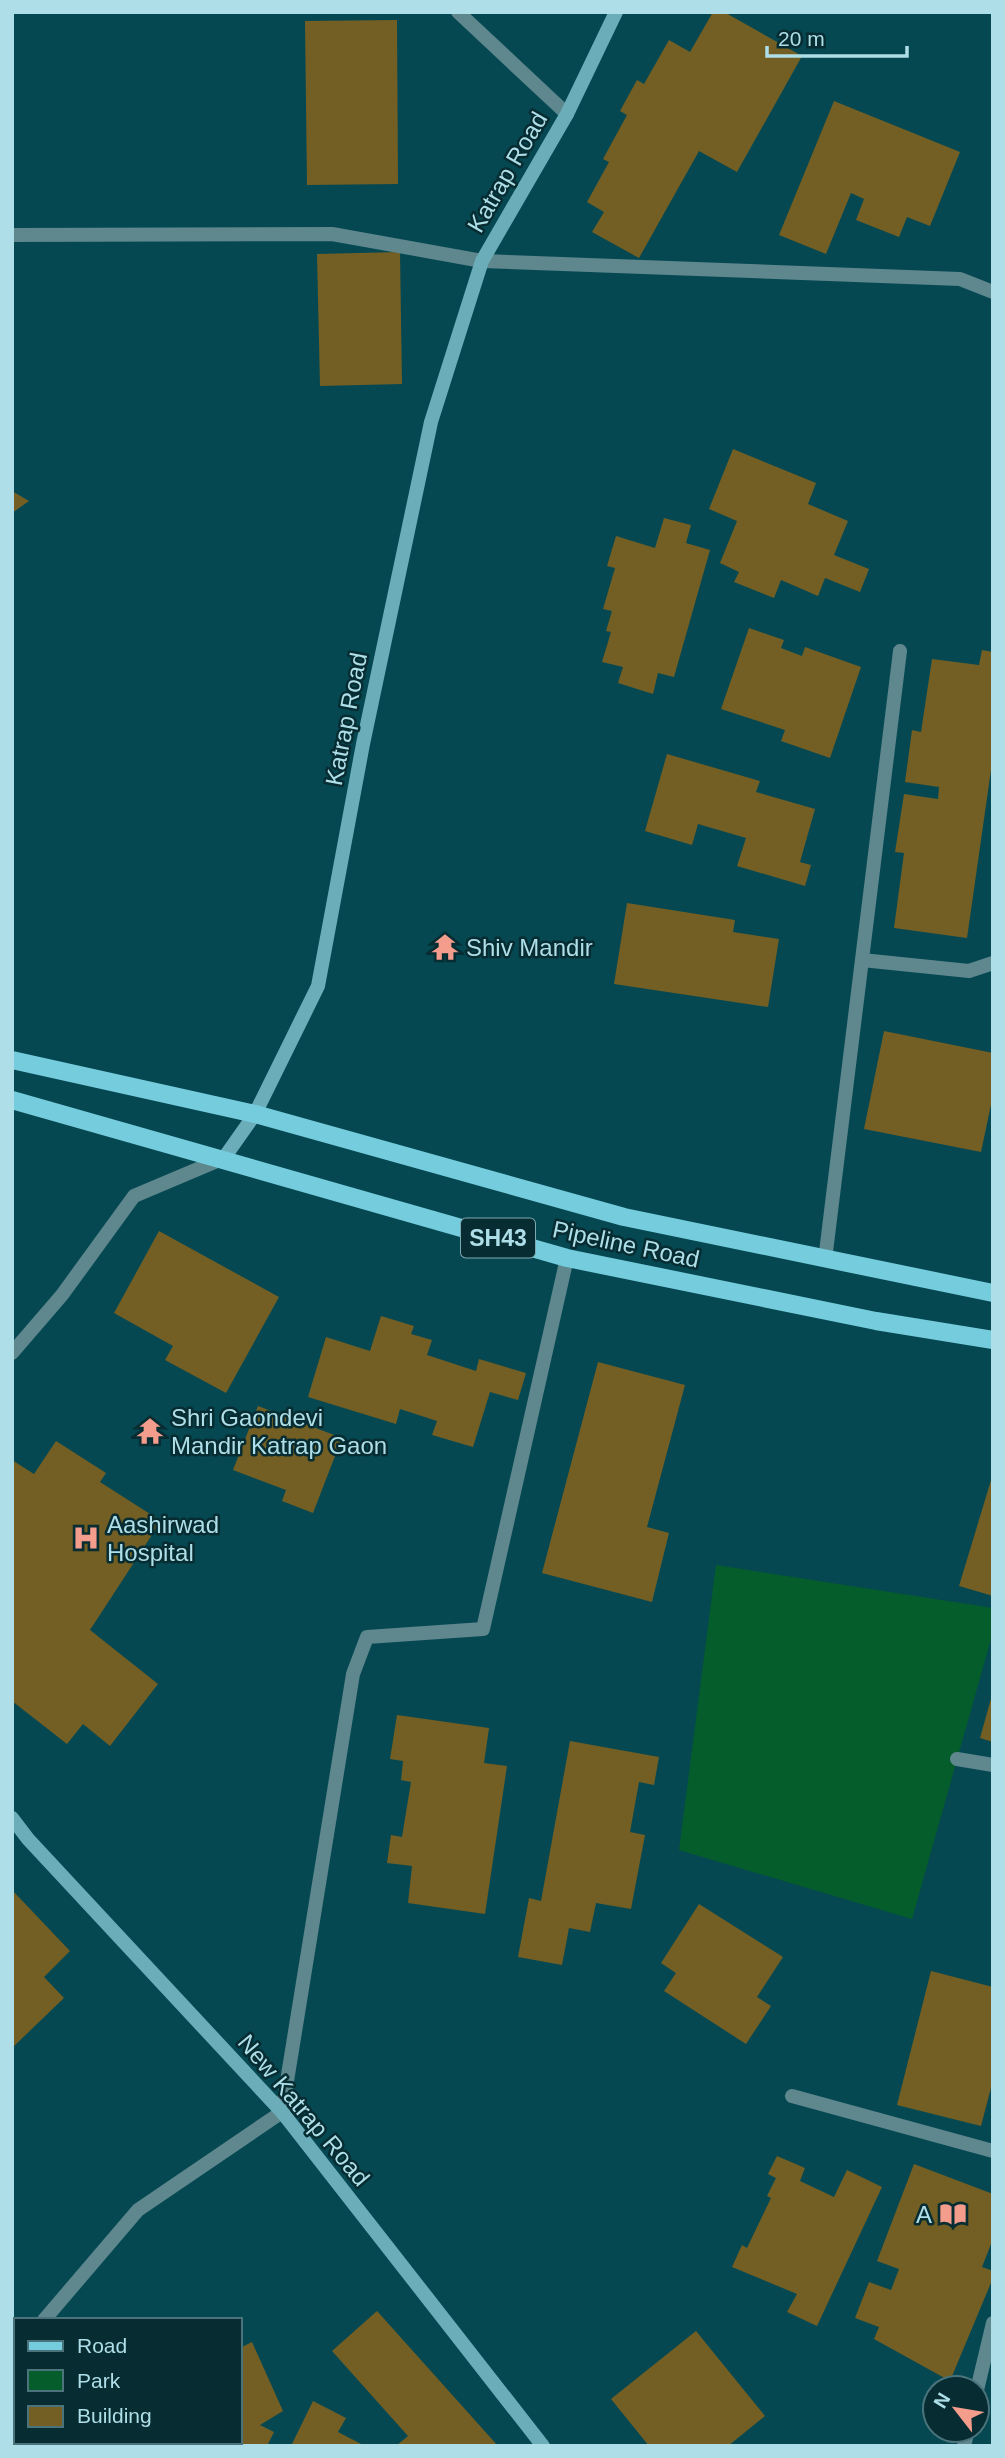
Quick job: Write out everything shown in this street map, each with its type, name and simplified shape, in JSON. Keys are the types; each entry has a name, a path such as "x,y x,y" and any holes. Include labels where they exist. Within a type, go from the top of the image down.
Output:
{"main road":[{"name":"Pipeline Road","path":"12,1060 255,1114 624,1217 993,1293"},
{"name":"Pipeline Road","path":"12,1100 224,1158 567,1258 876,1321 993,1340"}],"street":[{"path":"458,12 567,114"},
{"name":"Katrap Road","path":"224,1158 255,1114 318,986 363,744 431,422 482,261 567,114 616,12"},
{"path":"12,235 332,234 482,261 960,279 993,292"},
{"path":"825,1260 900,651"},
{"path":"862,960 969,971 993,963"},
{"path":"12,1353 62,1295 134,1196 224,1158"},
{"path":"46,2318 138,2210 282,2112 353,1674 367,1637 483,1629 567,1258"},
{"path":"957,1759 993,1765"},
{"name":"New Katrap Road","path":"12,1818 28,1839 282,2112 536,2442"},
{"path":"792,2096 993,2151"},
{"path":"981,2374 993,2323"}],"green space":[{"path":"716,1565 993,1608 993,1632 912,1919 679,1850"}],"building":[{"path":"713,12 724,12 802,56 737,172 699,151 639,258 592,232 604,212 587,202 609,162 603,159 627,115 620,111 637,80 644,84 669,40 690,52"},
{"path":"397,20 398,184 307,185 305,21"},
{"path":"834,101 960,152 930,226 907,217 899,237 856,220 864,199 851,193 826,254 779,235"},
{"path":"400,252 402,384 320,386 317,254"},
{"path":"733,449 816,483 808,504 848,521 834,555 869,569 860,592 825,578 818,596 781,580 774,598 734,582 739,572 720,563 737,521 709,509"},
{"path":"12,491 29,501 12,513"},
{"path":"664,518 691,525 686,543 710,550 674,677 658,673 653,694 618,683 623,667 602,662 611,632 606,631 612,611 603,609 615,568 607,566 616,536 655,548"},
{"path":"749,628 784,640 781,648 802,656 805,647 861,667 830,758 781,741 785,730 721,709"},
{"path":"982,650 993,652 993,756 967,938 894,928 904,853 895,852 904,794 938,799 939,787 905,782 912,730 921,732 932,659 979,665"},
{"path":"667,754 760,781 756,792 815,809 800,862 811,865 805,886 737,866 746,838 698,824 692,845 645,831"},
{"path":"627,903 735,920 733,932 779,939 768,1007 614,984"},
{"path":"884,1031 993,1053 993,1095 981,1152 864,1129"},
{"path":"159,1231 279,1297 226,1393 165,1360 173,1346 114,1313"},
{"path":"381,1316 414,1326 411,1334 432,1340 427,1355 476,1371 479,1359 526,1373 518,1400 490,1392 473,1447 432,1435 437,1421 400,1409 396,1424 308,1397 326,1337 370,1351"},
{"path":"598,1362 685,1385 647,1527 669,1533 652,1602 542,1573"},
{"path":"258,1406 342,1438 313,1513 282,1501 286,1490 233,1470"},
{"path":"56,1441 106,1473 100,1482 161,1521 90,1630 158,1684 110,1746 83,1724 67,1744 12,1701 12,1460 34,1474"},
{"path":"993,1477 993,1596 959,1586"},
{"path":"993,1695 993,1742 980,1738"},
{"path":"397,1715 489,1728 484,1763 507,1766 485,1914 408,1903 412,1866 387,1863 391,1835 402,1837 411,1782 401,1780 403,1761 390,1759"},
{"path":"570,1741 659,1757 654,1785 639,1782 630,1832 645,1835 631,1909 596,1903 590,1932 569,1928 562,1965 518,1957 529,1898 541,1901"},
{"path":"12,1890 70,1951 44,1977 64,1998 12,2048"},
{"path":"699,1904 783,1957 757,1997 771,2006 746,2044 664,1991 676,1973 661,1963"},
{"path":"931,1971 993,1987 993,2080 981,2126 897,2105"},
{"path":"777,2156 805,2168 800,2181 834,2197 847,2170 882,2187 817,2326 787,2312 797,2294 732,2267 742,2245 747,2248 771,2198 767,2196 776,2178 768,2174"},
{"path":"914,2164 993,2194 993,2239 982,2267 993,2271 993,2278 953,2374 937,2374 874,2339 879,2327 855,2318 869,2282 891,2290 899,2269 877,2261"},
{"path":"377,2311 498,2446 396,2446 408,2436 332,2351"},
{"path":"696,2331 765,2416 728,2446 649,2446 611,2399"},
{"path":"252,2342 283,2411 260,2425 274,2432 267,2446 248,2446 242,2443 242,2347"},
{"path":"14,2397 14,2444 106,2444 106,2446 12,2446"},
{"path":"313,2401 346,2418 338,2432 365,2446 291,2446"},
{"path":"156,2444 232,2444 232,2446"}],"place":[{"name":"Shiv Mandir","path":"445,947"},
{"name":"Shri Gaondevi Mandir Katrap Gaon","path":"150,1431"},
{"name":"Aashirwad Hospital","path":"86,1538"},
{"name":"A","path":"953,2214"}]}
